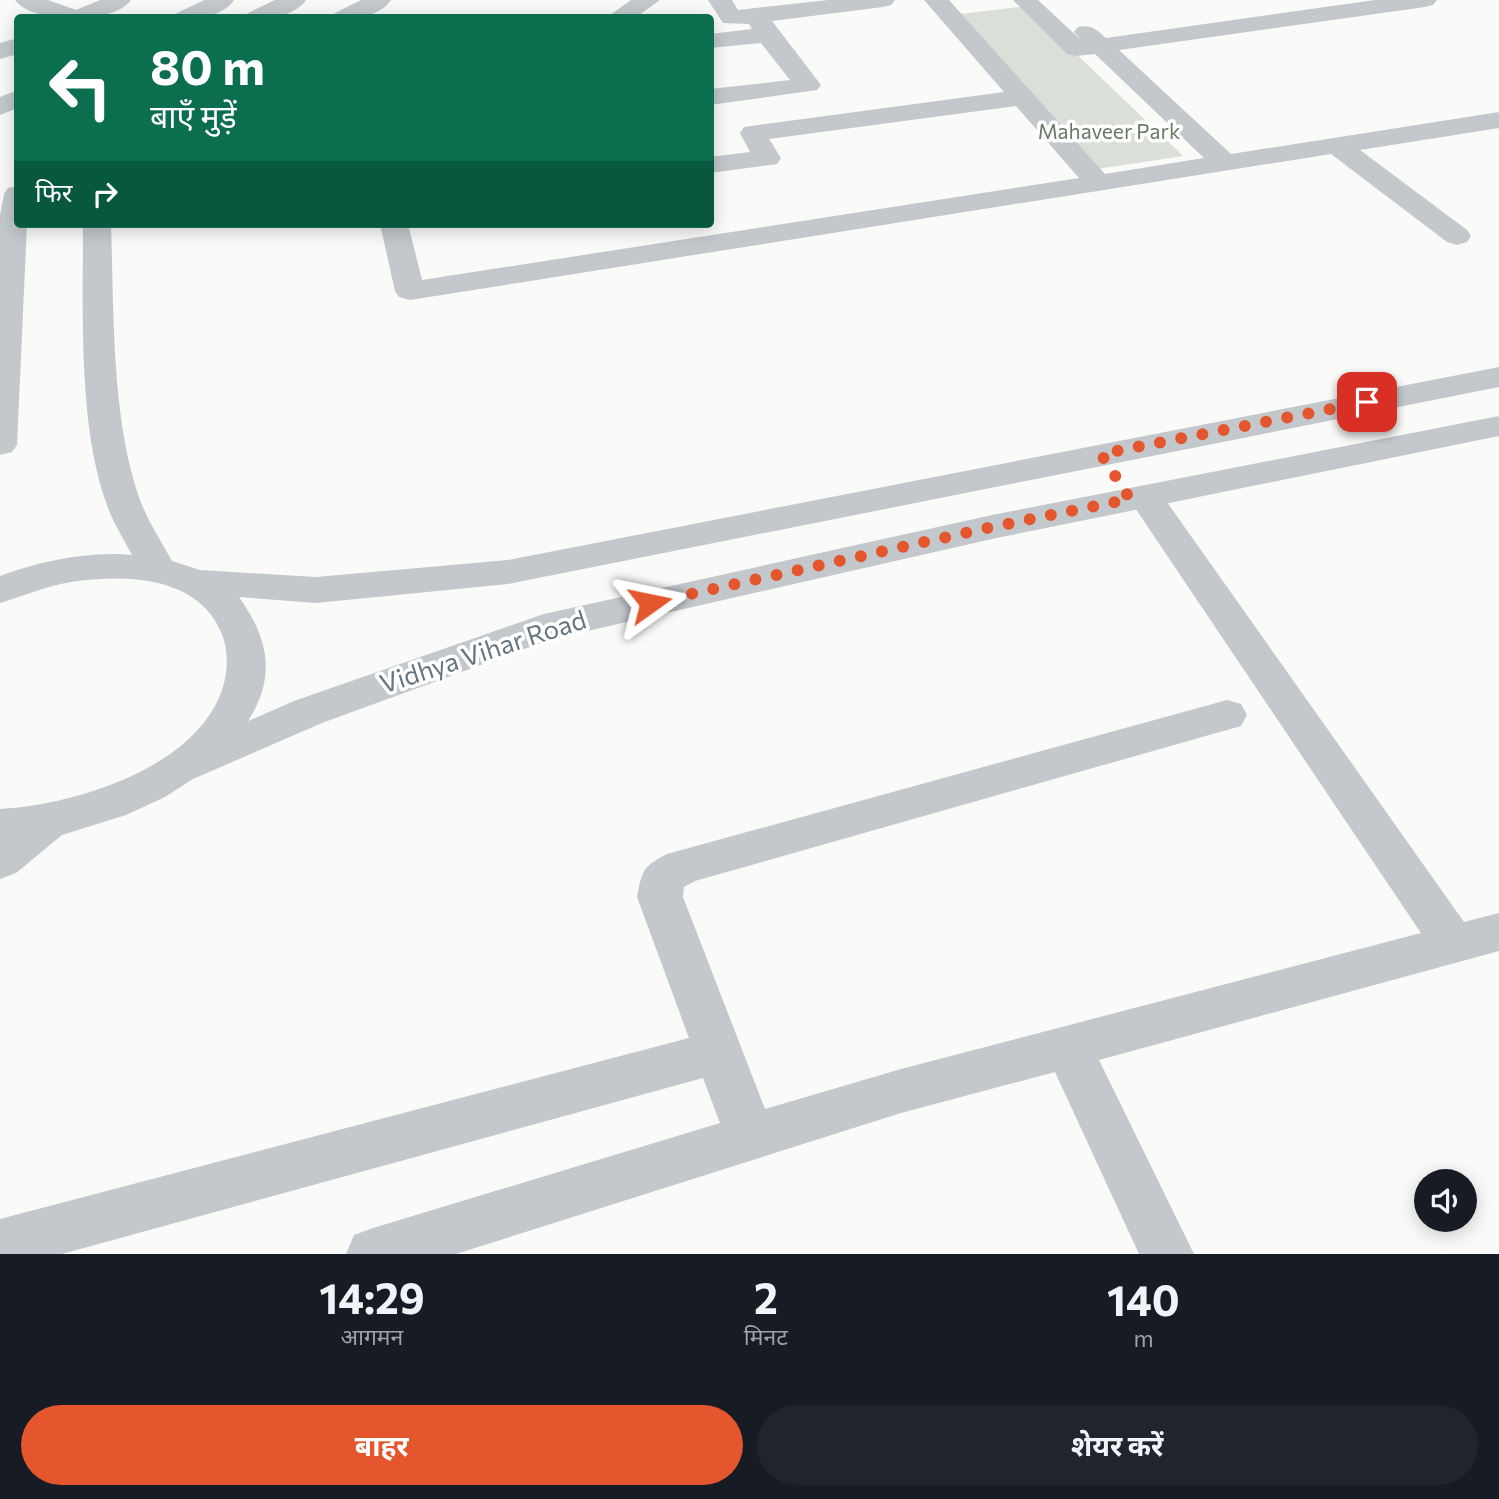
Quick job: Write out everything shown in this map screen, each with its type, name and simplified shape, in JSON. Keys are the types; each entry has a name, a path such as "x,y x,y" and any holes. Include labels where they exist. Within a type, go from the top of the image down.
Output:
{"street":[{"path":"27,0 65,14"},
{"path":"86,14 119,0"},
{"path":"193,14 222,0"},
{"path":"264,14 294,0"},
{"path":"351,14 379,0"},
{"path":"624,14 648,0"},
{"path":"714,97 808,85 762,25 732,18 720,0"},
{"path":"714,40 762,25 883,0"},
{"path":"936,0 1098,183"},
{"path":"1025,0 1076,49 1424,0"},
{"path":"1051,0 1225,163"},
{"path":"714,165 767,158 752,133 1022,97"},
{"path":"395,228 410,291 683,235 1098,183 1499,120"},
{"path":"1336,145 1457,236"},
{"path":"0,445 14,216"},
{"path":"97,228 99,314 108,431 120,495 158,569"},
{"path":"0,590 49,573 112,565 158,569 197,582 316,590 509,572 1499,377"},
{"name":"Vidhya Vihar Road","path":"178,768 308,712 544,627 992,527 1499,426"},
{"path":"373,1254 901,1091 1477,938 1138,498 1101,454"},
{"path":"0,825 47,823 112,805 144,790 178,768 216,734 234,707 246,677 247,645 228,605 197,582"},
{"path":"751,1138 660,897 663,877 683,867 1227,715"},
{"path":"0,861 47,823"},
{"path":"1068,1047 1167,1254"},
{"path":"0,1245 718,1052"}],"green space":[{"name":"Mahaveer Park","path":"1026,6 1183,156 1097,169 952,15"}],"route":[{"path":"650,603 1130,499 1101,454 1367,402"}]}
